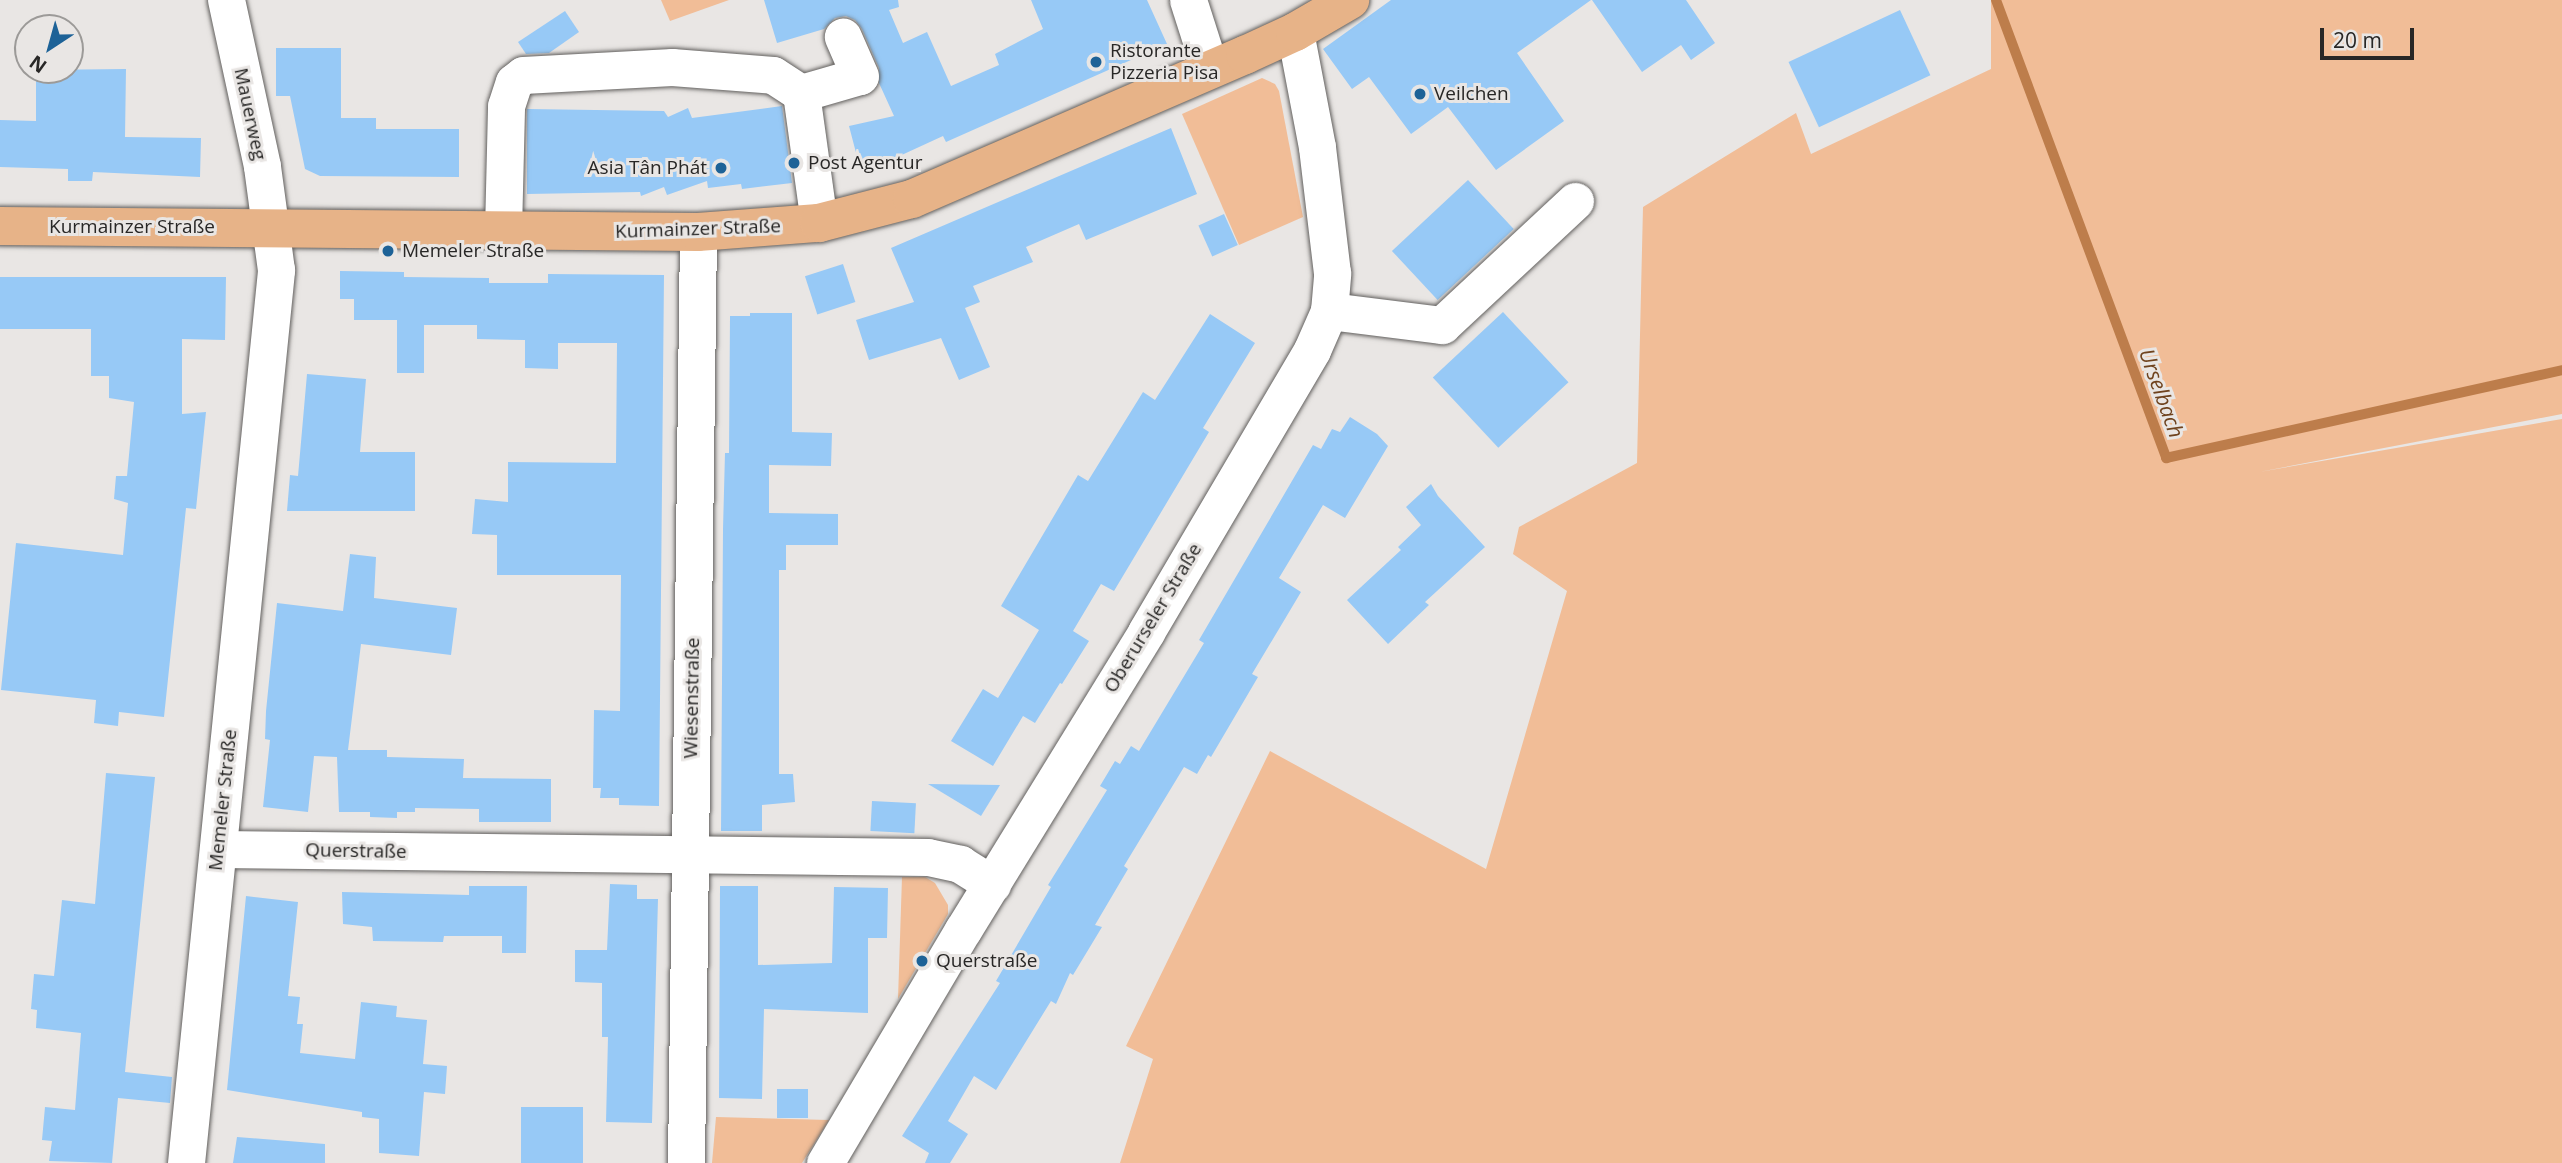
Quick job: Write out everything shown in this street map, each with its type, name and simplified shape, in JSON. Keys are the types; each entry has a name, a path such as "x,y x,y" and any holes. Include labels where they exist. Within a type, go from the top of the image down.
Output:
{"main road":[{"name":"Kurmainzer Straße","path":"0,226 698,233 819,223 912,199 1295,32 1350,0"}],"street":[{"name":"Mauerweg","path":"226,0 262,166 271,228"},
{"path":"1188,0 1210,69"},
{"name":"Oberurseler Straße","path":"825,1163 1160,609 1312,349 1329,311 1332,273 1317,147 1295,32"},
{"path":"503,231 506,106 514,82 523,75 672,67 773,75 802,93 860,76 844,37"},
{"path":"802,93 819,223"},
{"path":"1329,311 1442,325 1575,201"},
{"name":"Memeler Straße","path":"186,1163 276,270 271,228"},
{"name":"Wiesenstraße","path":"686,1163 698,233"},
{"name":"Querstraße","path":"218,849 928,857 960,864 992,884"}],"shaded area":[{"path":"661,0 729,0 670,21"},
{"path":"1991,0 2562,0 2562,414 2259,472 2562,419 2562,1163 1120,1163 1153,1059 1126,1046 1270,751 1486,869 1567,591 1513,554 1519,527 1637,463 1643,207 1796,113 1811,154 1991,69"},
{"path":"1262,78 1275,84 1279,91 1303,217 1239,245 1182,114"},
{"path":"902,877 925,877 935,883 948,905 948,914 898,999"},
{"path":"716,1117 829,1120 802,1163 712,1163"}],"building":[{"path":"764,0 898,0 899,7 889,10 903,43 927,32 951,86 999,65 995,54 1043,29 1031,0 1147,0 1167,44 946,142 943,136 893,159 860,168 849,126 894,116 879,83 879,68 862,29 855,20 846,16 835,18 824,29 777,43"},
{"path":"1391,0 1591,0 1517,53 1564,121 1496,170 1448,107 1411,134 1369,77 1352,89 1323,49"},
{"path":"1592,0 1686,0 1715,43 1691,60 1681,45 1642,72"},
{"path":"1900,10 1930,75 1819,127 1789,62"},
{"path":"565,11 579,32 549,53 526,54 518,42"},
{"path":"276,48 341,48 341,118 376,118 376,129 459,129 459,177 320,176 305,169 290,96 276,96"},
{"path":"84,69 126,69 125,137 201,138 200,177 93,172 92,181 68,181 68,169 0,167 0,120 36,121 36,84 84,84"},
{"path":"782,106 792,183 742,189 741,184 708,188 707,181 667,195 664,187 641,196 640,192 527,194 527,109 664,111 668,117 688,108 692,118"},
{"path":"1171,128 1197,194 1086,240 1079,224 1026,247 1033,262 973,286 980,302 965,308 990,367 959,380 941,338 869,360 856,320 914,302 891,248"},
{"path":"1468,180 1514,229 1438,300 1392,251"},
{"path":"1224,214 1238,245 1212,256 1198,225"},
{"path":"843,264 855,302 817,314 805,276"},
{"path":"340,271 404,272 404,277 489,278 489,283 548,283 548,274 664,275 659,806 619,805 619,798 600,798 601,788 593,788 594,710 620,711 621,575 497,575 497,535 472,534 475,499 508,502 508,462 616,463 617,343 558,343 558,369 525,368 525,340 477,339 477,325 424,325 424,373 397,373 397,320 354,320 354,299 340,299"},
{"path":"0,277 226,277 225,340 182,339 182,414 206,412 196,509 186,508 164,717 119,712 118,726 94,723 96,700 1,690 16,543 123,555 128,503 114,499 116,476 127,476 134,402 109,398 109,376 91,376 91,329 0,329"},
{"path":"1503,312 1568,382 1498,448 1433,377"},
{"path":"750,313 792,313 792,432 832,433 831,466 769,465 769,513 838,514 838,545 786,545 786,570 779,570 779,774 793,774 795,802 762,805 762,831 721,831 723,529 725,453 729,453 730,316 750,316"},
{"path":"1210,314 1255,343 1203,428 1209,432 1114,591 1101,584 1073,631 1089,641 1035,723 1023,716 993,766 951,741 983,689 998,698 1039,630 1001,606 1078,475 1088,481 1143,392 1155,400"},
{"path":"307,374 366,379 360,452 415,452 415,511 287,511 290,475 298,476"},
{"path":"1350,417 1377,434 1388,446 1345,518 1323,505 1279,578 1301,592 1252,674 1258,677 1211,757 1208,755 1197,774 1184,767 1124,866 1128,869 1095,925 1102,927 1073,975 1070,973 1056,1004 1051,1001 996,1090 974,1076 948,1121 968,1134 950,1163 925,1163 929,1153 902,1136 1000,983 996,981 1051,887 1048,885 1107,790 1100,786 1115,761 1120,764 1131,746 1139,751 1204,643 1199,640 1313,445 1321,449 1332,429 1340,432"},
{"path":"1431,484 1438,496 1485,547 1425,602 1429,605 1388,644 1347,600 1401,550 1398,547 1421,525 1406,507"},
{"path":"350,554 376,557 374,598 457,608 451,655 361,644 348,750 387,750 387,757 464,759 463,778 551,779 551,822 479,822 479,809 415,808 415,812 397,812 397,818 370,817 370,812 339,812 337,757 314,756 308,812 263,807 270,740 265,739 266,711 277,603 343,611"},
{"path":"106,773 155,777 125,1072 172,1077 170,1103 118,1098 112,1163 49,1161 52,1141 42,1140 45,1107 75,1110 81,1033 36,1028 37,1010 31,1009 34,974 54,976 62,900 95,904"},
{"path":"928,784 1000,785 981,816"},
{"path":"872,801 916,803 914,833 870,831"},
{"path":"610,884 637,885 637,899 658,899 652,1123 606,1122 608,1037 602,1037 602,983 575,982 575,950 607,950"},
{"path":"469,886 527,886 526,953 502,953 502,936 444,936 443,942 373,941 372,927 343,924 342,892 469,895"},
{"path":"720,886 758,886 758,965 832,963 834,887 888,888 887,938 868,938 868,1013 764,1009 762,1099 719,1098"},
{"path":"246,896 298,902 288,996 300,997 297,1024 303,1024 300,1053 355,1059 361,1002 397,1006 396,1017 427,1020 423,1064 447,1066 445,1094 424,1092 419,1156 379,1153 379,1119 362,1117 362,1112 227,1090"},
{"path":"777,1089 808,1089 808,1118 777,1118"},
{"path":"521,1107 583,1107 583,1163 521,1163"},
{"path":"237,1137 325,1144 325,1163 233,1163"}],"waterway":[{"name":"Urselbach","path":"1996,0 2166,458 2562,370"}],"place":[{"name":"Ristorante Pizzeria Pisa","path":"1096,62"},
{"name":"Veilchen","path":"1420,94"},
{"name":"Post Agentur","path":"794,163"},
{"name":"Asia Tân Phát","path":"721,168"},
{"name":"Memeler Straße","path":"388,251"},
{"name":"Querstraße","path":"922,961"}]}
